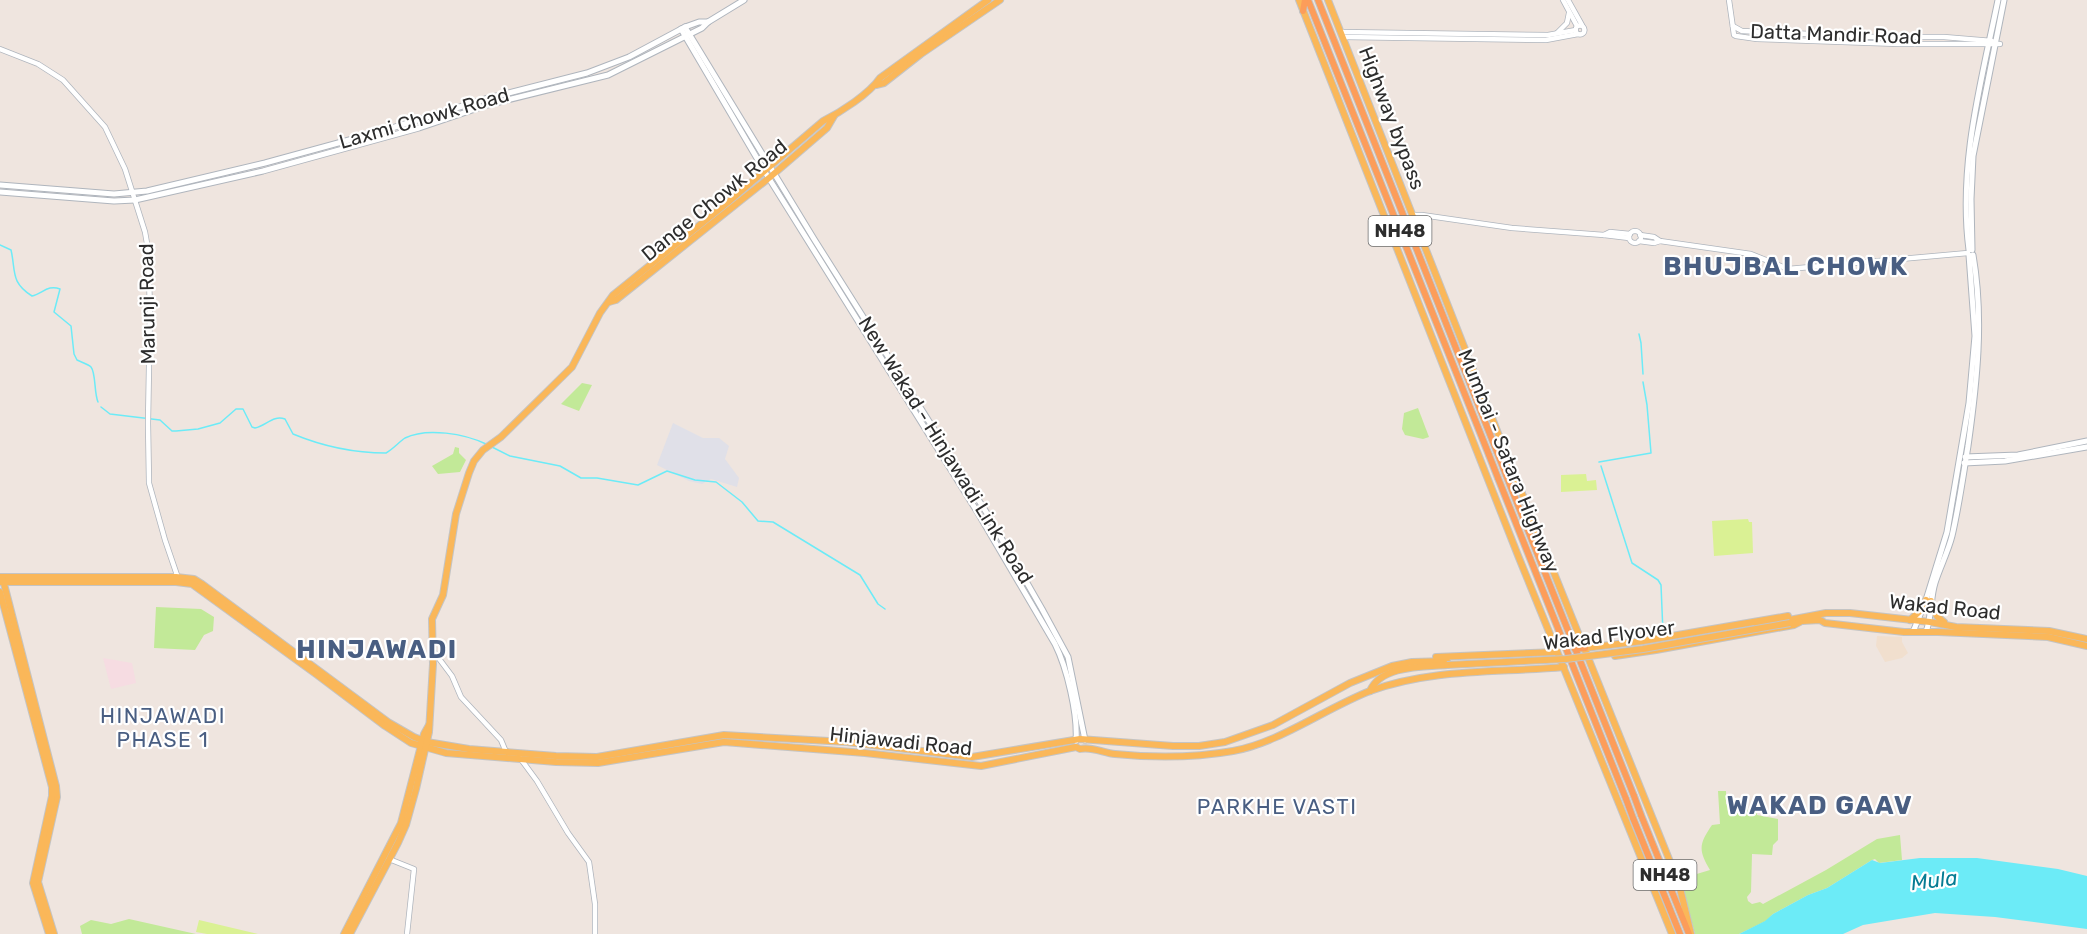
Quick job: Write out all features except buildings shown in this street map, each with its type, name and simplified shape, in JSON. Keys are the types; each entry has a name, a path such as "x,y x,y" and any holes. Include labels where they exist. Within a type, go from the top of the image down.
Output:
{"highway":[{"path":"1303,11 1306,0"},
{"name":"Mumbai - Satara Highway","path":"1306,0 1680,934"},
{"name":"Mumbai - Satara Highway","path":"1318,0 1690,934"},
{"path":"1575,649 1585,648"}],"main road":[{"path":"708,22 744,0"},
{"name":"Dange Chowk Road","path":"672,252 823,121 834,116 875,85 880,78 988,0"},
{"name":"Dange Chowk Road","path":"875,85 884,83 921,54 1000,0"},
{"path":"1299,0 1552,641 1672,934"},
{"name":"Highway bypass","path":"1328,0 1504,449 1679,884 1690,934"},
{"path":"1992,43 1998,0"},
{"path":"1913,632 1929,600 1956,503 1979,353 1978,297 1970,253 1965,198 1968,156 1992,43 2004,0"},
{"name":"Laxmi Chowk Road","path":"9,189 132,193 245,168 606,67 683,28 699,22 708,22"},
{"name":"Laxmi Chowk Road","path":"9,189 114,201 135,200 246,175 436,123 487,105 608,75 702,28 708,22"},
{"name":"New Wakad - Hinjawadi Link Road","path":"683,28 811,240 926,422 988,515 1068,657 1085,744"},
{"path":"434,116 436,123"},
{"name":"Dange Chowk Road","path":"387,859 401,823 429,724 433,663 432,619 443,595 456,514 474,461 572,367 612,295 772,176 827,128 834,116"},
{"path":"336,144 338,150"},
{"path":"245,168 246,175"},
{"path":"0,185 9,189"},
{"path":"0,192 9,189"},
{"path":"63,189 63,196"},
{"name":"New Wakad - Hinjawadi Link Road","path":"926,422 1062,659 1077,730 1076,744"},
{"path":"1963,460 2018,455 2087,441"},
{"path":"1963,460 2005,461 2087,447"},
{"path":"1482,463 1486,466 1506,462 1508,459"},
{"path":"49,934 33,882 57,797 56,786 1,580 179,580 192,584 385,726 424,744 468,755 597,757 725,735 848,742 972,757 1076,744 1199,746 1225,742 1273,725 1366,675 1392,666 1427,661 1437,657 1557,652"},
{"path":"0,592 52,787 49,824 38,882 54,934"},
{"path":"1910,620 1929,600"},
{"path":"1926,632 1930,622 1929,600"},
{"path":"1929,600 1938,618 1956,627"},
{"name":"Wakad Road","path":"1799,620 1826,613 1850,613 1956,627 2049,631 2087,639"},
{"path":"1585,648 1643,641 1792,615 1799,620 1794,625 1645,652 1597,658 1590,662"},
{"name":"Wakad Road","path":"1799,620 1820,620 1825,623 1913,632 2048,637 2087,646"},
{"name":"Wakad Flyover","path":"1370,691 1375,680 1380,677 1422,667 1447,663 1592,653 1655,645 1799,620"},
{"path":"1542,653 1552,641"},
{"path":"1643,641 1645,652"},
{"name":"Wakad Flyover","path":"1427,661 1447,663"},
{"path":"1085,744 1112,754 1164,758 1189,758 1227,752 1248,748 1370,691 1404,681 1434,674 1564,667"},
{"path":"1225,742 1227,752"},
{"path":"424,744 506,752 520,756"},
{"path":"1622,809 1647,804"},
{"path":"1625,816 1647,804"},
{"path":"344,934 387,859"},
{"path":"350,934 387,859"}],"street":[{"path":"1563,0 1578,29"},
{"path":"1568,0 1578,29"},
{"name":"Datta Mandir Road","path":"1729,0 1734,34 1757,39 1992,43"},
{"path":"1554,35 1567,22 1569,11"},
{"path":"1342,34 1503,37 1554,35 1578,29"},
{"path":"1503,37 1546,40 1578,29"},
{"name":"Marunji Road","path":"0,49 52,72 75,92 105,127 125,169 145,232 148,249 150,483 165,540 179,580"},
{"path":"1412,215 1512,228 1604,235 1629,236 1635,231 1640,238 1654,243 1660,241 1751,254 1788,269 1970,253"},
{"path":"1629,236 1634,243 1640,238"},
{"path":"432,650 452,676 461,697 501,740 506,752"},
{"path":"520,756 589,862 595,901 595,934"},
{"path":"387,859 414,869 407,934"}],"shaded area":[{"path":"673,423 703,438 719,438 729,446 725,459 739,478 737,487 711,479 702,484 689,481 657,465"},
{"path":"1877,636 1902,637 1908,653 1902,658 1885,662 1876,646"},
{"path":"103,658 132,663 136,683 111,689"}],"green space":[{"path":"582,383 592,385 579,411 561,404"},
{"path":"1418,408 1429,437 1423,439 1405,435 1402,429 1404,413"},
{"path":"455,447 459,448 459,453 466,460 460,472 438,474 432,466 453,454"},
{"path":"1586,474 1587,481 1596,480 1597,490 1561,492 1561,475"},
{"path":"1748,519 1752,522 1753,553 1714,556 1712,521"},
{"path":"156,607 201,609 214,617 213,631 204,635 195,650 154,648"},
{"path":"1718,791 1726,791 1726,804 1757,812 1757,815 1778,819 1778,840 1773,845 1772,855 1752,854 1751,892 1747,897 1752,904 1760,902 1763,904 1877,839 1900,835 1902,860 1879,863 1875,859 1872,860 1827,888 1808,895 1773,914 1766,921 1739,934 1695,934 1680,879 1710,870 1703,857 1702,842 1712,825 1720,824"},
{"path":"129,919 196,934 82,934 80,926 91,920 111,924"},
{"path":"199,920 258,934 196,932"}],"water":[{"name":"Mula","path":"1920,858 1977,858 2058,869 2087,876 2087,929 1995,917 1935,913 1863,925 1843,934 1739,934 1808,895 1827,888 1872,860 1880,863"}],"waterway":[{"path":"0,245 11,250 15,276 25,291 32,296 49,288 60,289 54,312 71,326 74,354 77,360 90,366 93,370 98,402"},
{"path":"1639,334 1643,374"},
{"path":"1599,462 1651,453 1643,382"},
{"path":"101,407 110,414 160,420 172,431 198,429 220,423 236,409 243,409 252,427 259,427 281,418 285,419 293,434 315,442 362,452 386,453 405,438 435,432 468,437 486,444"},
{"path":"490,446 510,456 560,466 581,478 597,478 638,485 667,471 695,480 716,482 742,502 758,521 773,522 860,575 878,604 885,609"},
{"path":"1601,466 1632,563 1658,580 1661,585 1663,633"}],"district":[{"name":"BHUJBAL CHOWK","path":"1786,266"},
{"name":"HINJAWADI","path":"377,649"},
{"name":"HINJAWADI PHASE 1","path":"163,727"},
{"name":"WAKAD GAAV","path":"1820,805"},
{"name":"PARKHE VASTI","path":"1277,806"}]}
